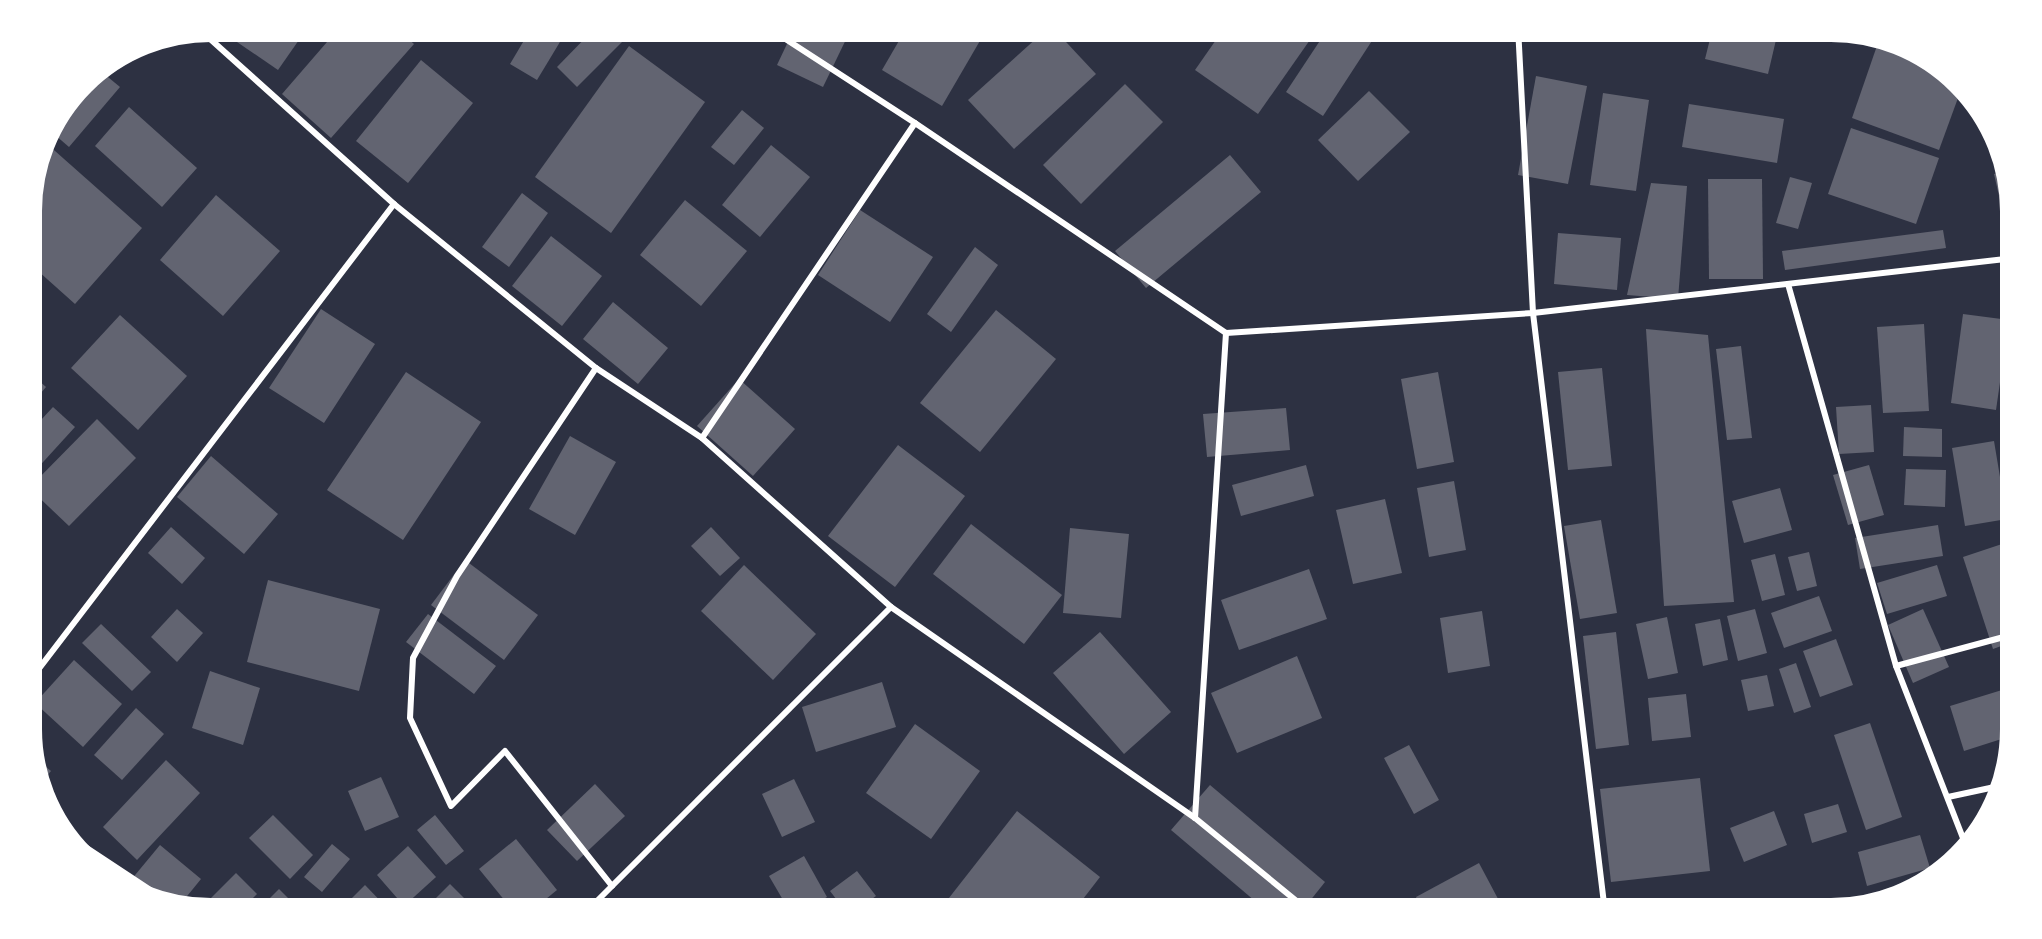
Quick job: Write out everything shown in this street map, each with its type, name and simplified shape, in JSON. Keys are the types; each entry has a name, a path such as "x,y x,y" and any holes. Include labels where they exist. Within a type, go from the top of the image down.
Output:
{"street":[{"path":"208,37 394,204 596,368 702,438 891,607 1195,818 1297,901"},
{"path":"782,37 915,123 1226,333 1533,313 2004,259"},
{"path":"1519,37 1533,313 1604,901"},
{"path":"702,438 915,123"},
{"path":"37,671 394,204"},
{"path":"1788,284 1896,666 1964,840"},
{"path":"1195,818 1226,333"},
{"path":"596,368 457,576 418,648 413,658 410,718 451,806 506,751 612,886"},
{"path":"596,902 891,607"},
{"path":"1896,666 2004,637"},
{"path":"1948,797 1994,787"},
{"path":"83,846 151,891"}],"building":[{"path":"230,37 301,37 278,70"},
{"path":"331,37 406,37 414,44 331,138 282,94"},
{"path":"526,37 563,37 537,80 510,64"},
{"path":"586,37 627,37 577,87 557,67"},
{"path":"790,37 847,37 823,87 777,65"},
{"path":"901,37 982,37 942,106 882,70"},
{"path":"1038,37 1061,37 1096,74 1014,149 968,100"},
{"path":"1218,37 1312,37 1258,114 1195,70"},
{"path":"1322,37 1374,37 1323,116 1286,92"},
{"path":"1710,37 1777,37 1768,74 1705,59"},
{"path":"1877,44 1918,61 1937,73 1959,94 1939,150 1852,118"},
{"path":"629,46 705,102 611,233 535,177"},
{"path":"421,60 473,103 408,183 356,141"},
{"path":"104,74 120,87 69,147 55,134 73,105"},
{"path":"1536,76 1587,86 1568,184 1518,175"},
{"path":"1125,84 1163,122 1081,204 1043,165"},
{"path":"1369,91 1410,132 1358,181 1318,140"},
{"path":"1603,93 1649,100 1636,191 1590,185"},
{"path":"1689,104 1784,119 1777,163 1682,147"},
{"path":"129,107 197,168 162,207 95,146"},
{"path":"742,110 764,128 734,165 711,147"},
{"path":"1851,128 1939,158 1916,224 1828,194"},
{"path":"1990,141 1997,162 1993,162"},
{"path":"771,145 810,177 760,237 722,205"},
{"path":"50,147 142,228 75,304 38,271 39,188 43,166"},
{"path":"1230,155 1261,192 1146,288 1115,251"},
{"path":"2000,173 2004,218 1994,174"},
{"path":"1790,177 1812,183 1798,229 1776,223"},
{"path":"1708,179 1762,179 1763,279 1709,279"},
{"path":"1651,183 1687,186 1678,299 1627,295"},
{"path":"522,193 548,213 509,267 482,247"},
{"path":"216,195 280,251 223,316 160,260"},
{"path":"685,200 747,251 701,306 640,255"},
{"path":"860,210 933,257 890,322 818,275"},
{"path":"1943,230 1946,248 1785,270 1782,251"},
{"path":"1558,233 1621,238 1617,290 1554,284"},
{"path":"551,236 602,276 562,326 512,286"},
{"path":"975,247 998,265 951,332 927,314"},
{"path":"613,302 668,348 638,384 583,339"},
{"path":"321,309 375,344 324,423 269,388"},
{"path":"996,310 1056,359 980,452 920,403"},
{"path":"1963,314 2004,319 2004,355 1996,410 1951,403"},
{"path":"120,315 187,376 138,430 71,368"},
{"path":"1924,324 1929,411 1883,413 1877,327"},
{"path":"1646,329 1708,335 1734,602 1664,606"},
{"path":"1741,346 1752,438 1727,440 1716,349"},
{"path":"1602,368 1612,466 1568,470 1558,372"},
{"path":"406,372 481,422 403,540 327,490"},
{"path":"1438,372 1454,462 1417,469 1401,379"},
{"path":"739,379 795,429 753,476 697,426"},
{"path":"38,380 46,387 38,397"},
{"path":"1871,405 1874,452 1839,454 1836,407"},
{"path":"53,407 75,427 37,468 38,424"},
{"path":"1286,408 1290,450 1207,457 1203,414"},
{"path":"97,419 136,458 69,526 37,496 37,479"},
{"path":"1904,427 1942,429 1942,457 1903,456"},
{"path":"570,436 616,462 575,535 529,509"},
{"path":"1994,441 2004,501 2004,520 1965,526 1952,448"},
{"path":"898,445 965,496 895,587 828,536"},
{"path":"211,456 278,514 244,554 177,497"},
{"path":"1306,465 1314,496 1241,516 1232,485"},
{"path":"1869,465 1884,515 1848,525 1833,475"},
{"path":"1906,469 1946,470 1945,507 1904,505"},
{"path":"1454,481 1466,550 1429,557 1417,488"},
{"path":"1780,488 1792,530 1744,543 1732,501"},
{"path":"1385,499 1402,573 1353,584 1336,510"},
{"path":"1601,520 1617,613 1580,619 1564,526"},
{"path":"971,524 1062,595 1024,644 933,574"},
{"path":"1938,525 1943,556 1860,569 1855,538"},
{"path":"171,527 205,558 182,584 148,553"},
{"path":"711,527 740,558 720,576 691,546"},
{"path":"1070,528 1129,534 1121,618 1063,613"},
{"path":"2004,543 2004,645 1993,649 1963,557"},
{"path":"1809,552 1817,586 1797,591 1788,557"},
{"path":"1775,554 1785,595 1762,601 1751,560"},
{"path":"465,560 538,615 504,660 431,605"},
{"path":"744,565 816,634 773,680 701,611"},
{"path":"1937,565 1947,596 1887,614 1877,583"},
{"path":"1309,569 1327,619 1239,650 1221,600"},
{"path":"268,580 380,609 359,691 247,662"},
{"path":"1819,596 1832,631 1784,648 1771,613"},
{"path":"177,609 203,633 177,662 151,637"},
{"path":"1755,609 1767,653 1738,661 1727,616"},
{"path":"1923,609 1949,667 1913,683 1888,625"},
{"path":"1482,611 1490,666 1448,673 1440,618"},
{"path":"428,614 496,666 474,694 406,642"},
{"path":"1667,617 1678,673 1648,679 1636,624"},
{"path":"1720,619 1728,660 1703,666 1695,624"},
{"path":"101,624 151,672 132,691 82,643"},
{"path":"1100,632 1171,712 1124,754 1053,673"},
{"path":"1616,632 1629,745 1596,749 1583,636"},
{"path":"1836,639 1853,685 1820,697 1803,651"},
{"path":"1297,656 1322,718 1237,753 1211,693"},
{"path":"74,660 122,704 83,747 37,705 37,701"},
{"path":"1796,663 1811,707 1794,713 1779,669"},
{"path":"210,671 260,688 243,745 192,728"},
{"path":"1767,675 1774,706 1748,711 1741,680"},
{"path":"882,682 896,727 816,752 802,707"},
{"path":"2004,689 2004,738 1964,751 1950,706"},
{"path":"1686,694 1691,737 1652,741 1648,698"},
{"path":"136,708 164,734 122,780 94,755"},
{"path":"1870,723 1902,817 1866,830 1834,735"},
{"path":"915,724 980,771 931,839 866,793"},
{"path":"1409,745 1439,800 1414,814 1384,758"},
{"path":"166,760 200,793 137,860 103,827"},
{"path":"41,763 51,771 45,778"},
{"path":"381,777 399,817 365,831 348,791"},
{"path":"1700,778 1710,871 1611,882 1600,789"},
{"path":"794,779 815,822 782,837 762,794"},
{"path":"595,784 625,816 577,861 547,830"},
{"path":"1210,785 1325,882 1310,901 1255,901 1171,830"},
{"path":"1838,804 1847,832 1812,843 1804,814"},
{"path":"1017,811 1100,877 1081,901 946,902"},
{"path":"1774,811 1787,845 1744,862 1730,828"},
{"path":"273,815 313,855 290,879 249,838"},
{"path":"435,815 464,851 446,865 417,830"},
{"path":"1920,835 1930,868 1867,886 1858,852"},
{"path":"516,839 557,890 543,902 506,902 479,869"},
{"path":"332,844 350,859 322,892 304,877"},
{"path":"160,845 201,879 184,899 166,896 130,881"},
{"path":"408,846 436,877 409,902 400,902 377,875"},
{"path":"804,856 827,897 819,902 784,902 769,876"},
{"path":"1479,863 1499,901 1418,901 1416,897"},
{"path":"857,871 876,896 868,902 838,902 830,891"},
{"path":"236,873 257,894 249,902 207,902"},
{"path":"450,884 468,902 432,902"},
{"path":"365,885 381,902 348,902"},
{"path":"279,889 292,902 266,902"},
{"path":"1896,889 1870,897 1870,895"}]}
